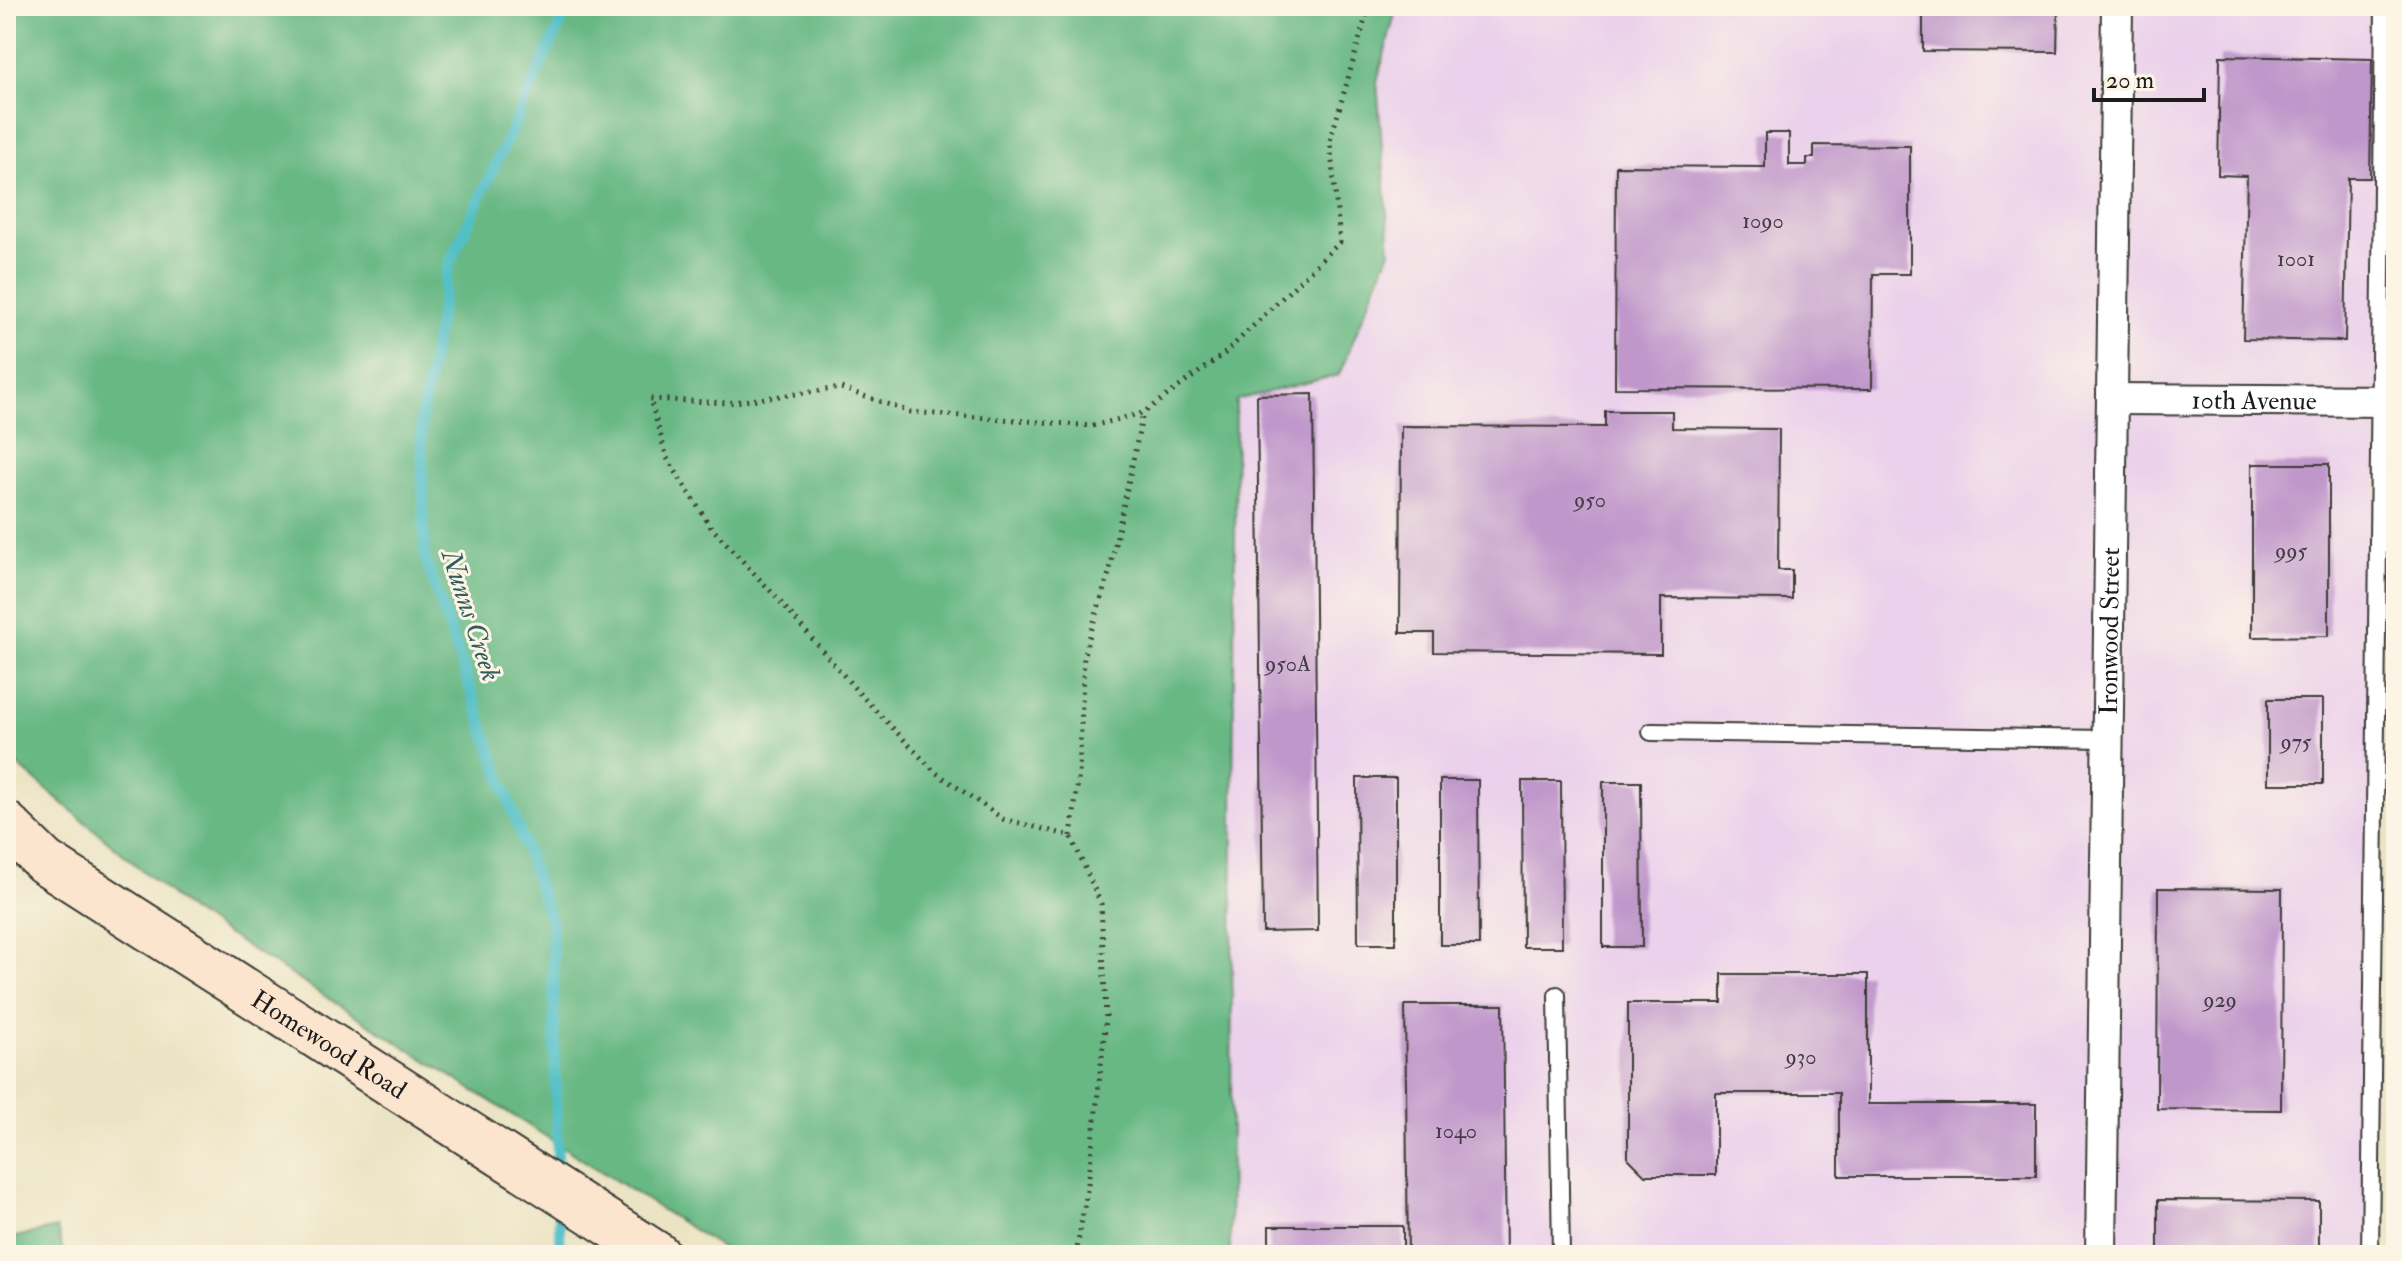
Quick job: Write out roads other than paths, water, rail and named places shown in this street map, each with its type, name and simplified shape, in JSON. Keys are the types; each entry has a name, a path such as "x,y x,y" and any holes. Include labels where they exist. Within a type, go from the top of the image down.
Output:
{"main road":[{"name":"Homewood Road","path":"6,824 45,862 658,1255"}],"street":[{"name":"Ironwood Street","path":"2101,1255 2117,6"},
{"name":"10th Avenue","path":"2112,399 2387,401"}],"lane":[{"path":"2370,1255 2387,401 2384,6"},
{"path":"1651,732 2108,739"},
{"path":"1557,995 1561,1255"}],"waterway":[{"name":"Nunns Creek","path":"558,1178 552,925 425,558 421,420 449,264 569,6"},
{"name":"Nunns Creek","path":"559,1204 560,1255"}]}
